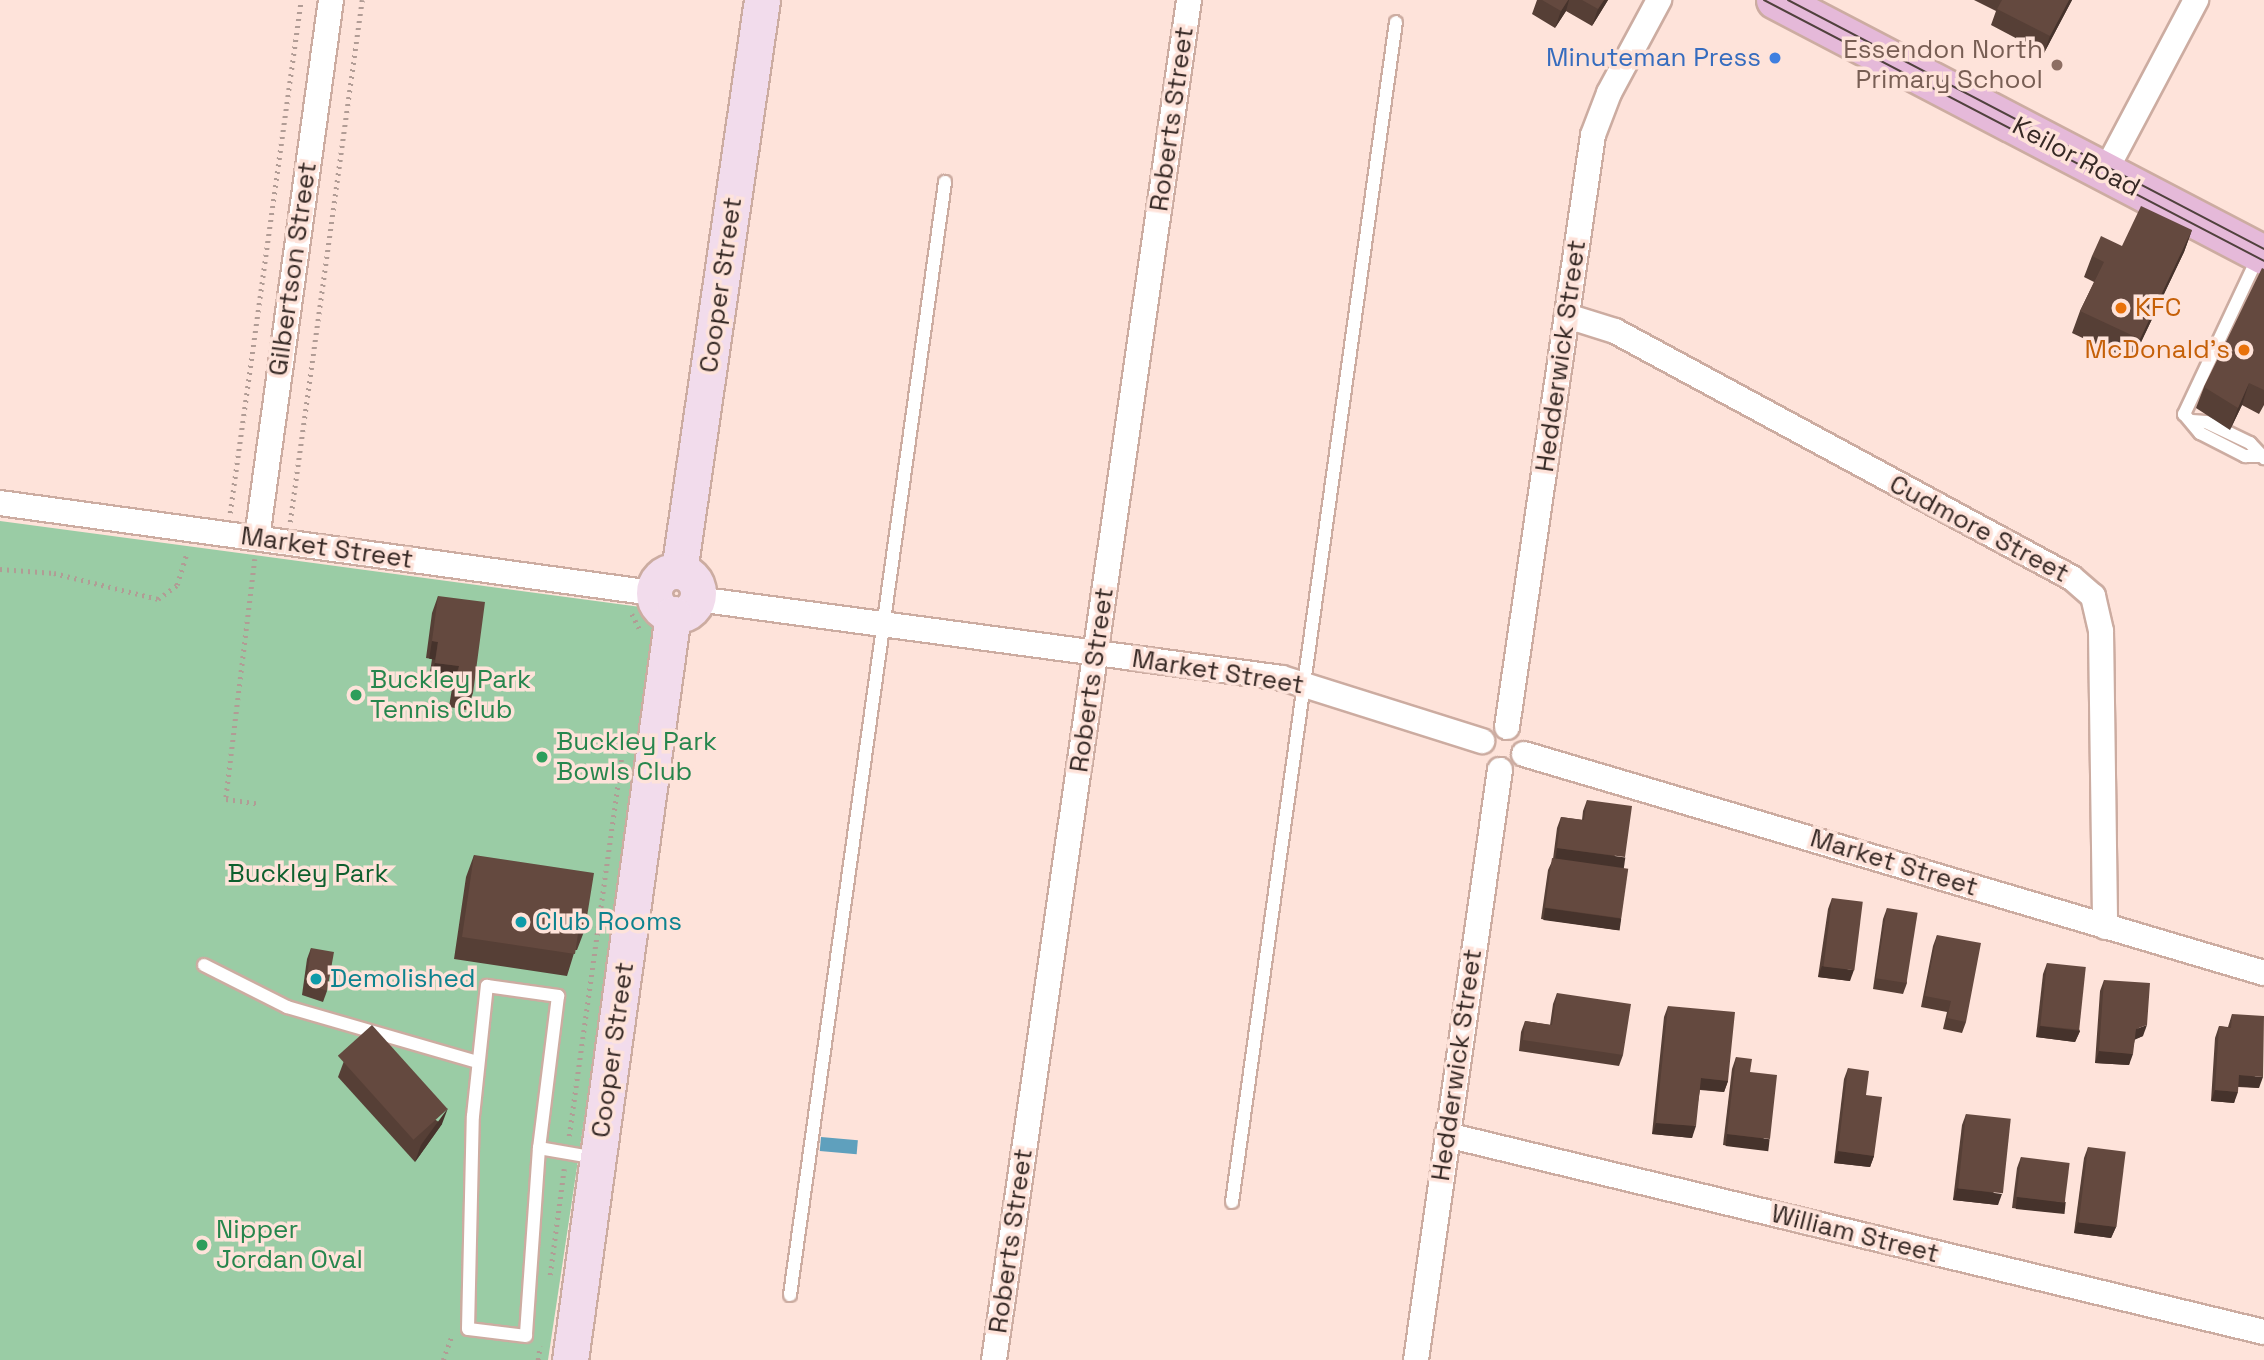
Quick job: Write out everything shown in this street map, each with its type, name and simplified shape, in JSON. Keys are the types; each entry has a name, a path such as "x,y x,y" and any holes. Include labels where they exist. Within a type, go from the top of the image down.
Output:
{"main road":[{"name":"Keilor Road","path":"1776,0 2262,254"}],"street":[{"name":"Gilbertson Street","path":"256,550 331,0"},
{"name":"Cooper Street","path":"570,1360 582,1155 676,594 762,0"},
{"name":"Roberts Street","path":"994,1360 1189,0"},
{"name":"Hedderwick Street","path":"1507,727 1593,135 1609,93 1660,0"},
{"path":"2105,172 2196,0"},
{"name":"Cudmore Street","path":"1567,316 1615,331 2072,578 2093,596 2101,631 2105,927"},
{"name":"Market Street","path":"0,503 256,550 676,594 1305,683 1482,741"},
{"path":"1507,727 1523,740 1524,754 1512,768 1500,770 1484,760 1482,741 1495,728 1507,727"},
{"name":"Market Street","path":"1524,754 2264,973"},
{"name":"Hedderwick Street","path":"1416,1360 1500,770"},
{"name":"William Street","path":"1447,1135 2264,1332"}],"lane":[{"path":"1232,1202 1396,22"},
{"path":"790,1295 945,181"},
{"path":"2262,254 2184,407 2200,433 2245,456 2262,457"},
{"path":"204,965 287,1007 478,1062"},
{"path":"487,986 558,996 539,1148 526,1336 468,1329 478,1062 487,986"},
{"path":"539,1148 582,1155"}],"path":[{"path":"242,560 256,550"},
{"path":"256,550 268,564"},
{"path":"256,550 226,799 260,804"},
{"path":"0,569 54,573 158,599 177,585 187,552 201,554"},
{"path":"618,612 632,614 640,625 638,643"},
{"path":"549,1277 582,1155 622,753"},
{"path":"538,1360 541,1332"},
{"path":"443,1360 452,1335"}],"green space":[{"name":"Buckley Park","path":"0,521 648,608 659,622 548,1360 0,1360"}],"water":[{"path":"821,1137 858,1140 857,1154 820,1151"}],"building":[{"path":"1542,0 1568,0 1561,11"},
{"path":"1582,0 1604,0 1598,9"},
{"path":"2002,0 2069,0 2050,36 1997,9"},
{"name":"KFC","path":"2141,206 2192,230 2140,339 2080,311 2104,262 2092,256 2101,236 2122,246"},
{"name":"McDonald's","path":"2262,268 2264,390 2249,383 2238,408 2204,387"},
{"path":"438,596 485,602 473,693 455,691 459,666 435,663 438,642 432,641"},
{"path":"1587,800 1632,806 1625,857 1557,848 1561,817 1584,820"},
{"name":"Club Rooms","path":"474,855 594,873 585,929 579,927 575,954 462,937"},
{"path":"1552,858 1628,869 1621,918 1545,908"},
{"path":"1832,898 1863,902 1854,970 1824,966"},
{"path":"1887,908 1918,913 1907,983 1876,978"},
{"path":"1937,935 1981,943 1966,1022 1947,1018 1951,1001 1925,996"},
{"name":"Demolished","path":"311,948 334,952 327,991 306,983"},
{"path":"2047,963 2086,967 2079,1030 2040,1026"},
{"path":"2104,980 2150,983 2147,1025 2136,1029 2133,1054 2099,1051"},
{"path":"1557,993 1631,1004 1623,1055 1523,1040 1525,1021 1552,1025"},
{"path":"1668,1006 1735,1012 1728,1081 1701,1078 1696,1126 1656,1123"},
{"path":"2232,1014 2264,1016 2263,1077 2239,1075 2238,1092 2215,1090 2219,1026 2231,1028"},
{"path":"372,1025 448,1109 413,1140 338,1056"},
{"path":"1736,1057 1752,1059 1750,1072 1777,1075 1770,1139 1727,1134"},
{"path":"1848,1068 1869,1071 1866,1095 1882,1097 1874,1156 1838,1151"},
{"path":"1966,1114 2011,1119 2003,1193 1958,1189"},
{"path":"2088,1147 2126,1152 2116,1227 2079,1222"},
{"path":"2021,1157 2070,1163 2065,1203 2016,1197"}],"tram line":[{"path":"1764,0 2264,261"},
{"path":"1788,0 2264,249"}],"place":[{"name":"Minuteman Press","path":"1775,58"},
{"name":"Essendon North Primary School","path":"2057,65"},
{"name":"KFC","path":"2121,308"},
{"name":"McDonald's","path":"2244,350"},
{"name":"Buckley Park Tennis Club","path":"356,695"},
{"name":"Buckley Park Bowls Club","path":"542,757"},
{"name":"Club Rooms","path":"521,922"},
{"name":"Demolished","path":"316,979"},
{"name":"Nipper Jordan Oval","path":"202,1245"}]}
